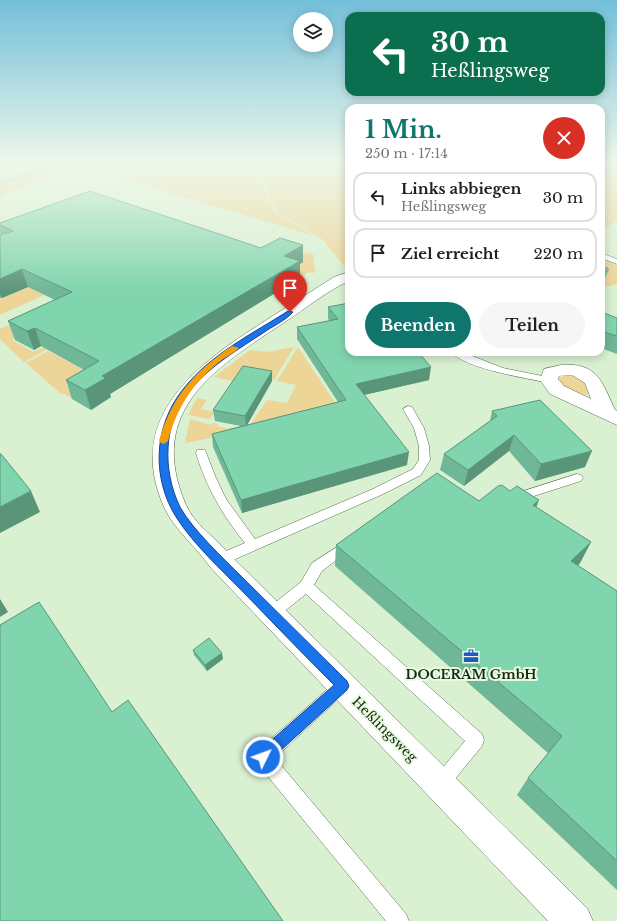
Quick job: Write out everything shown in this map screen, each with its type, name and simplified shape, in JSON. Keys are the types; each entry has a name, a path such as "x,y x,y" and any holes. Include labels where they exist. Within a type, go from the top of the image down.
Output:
{"street":[{"name":"Heßlingsweg","path":"345,278 339,280 216,360 186,390 170,418 163,445 165,475 176,508 187,524 219,560 574,921"},
{"path":"563,370 581,372 588,376 611,416 557,390 549,380 550,373 563,370"}],"lane":[{"path":"605,256 617,262"},
{"path":"464,356 487,366 549,380"},
{"path":"219,560 377,492 417,472 425,460 424,446 418,428 408,409"},
{"path":"200,453 207,475 221,501 253,545"},
{"path":"500,501 521,497 577,478"},
{"path":"272,613 306,586 317,567 360,535"},
{"path":"306,586 476,740 440,784"},
{"path":"342,686 263,757 399,921"}],"shaded area":[{"path":"213,206 272,206 275,212 314,236"},
{"path":"274,206 345,206 345,267 322,239 277,212"},
{"path":"605,206 617,206 617,221 606,228"},
{"path":"307,252 313,254 315,273 308,272 300,278 284,273 295,259"},
{"path":"605,259 617,265 617,284 605,287"},
{"path":"28,287 44,295 0,315 0,299"},
{"path":"60,302 75,310 12,340 33,352 50,344 53,346 24,362 0,339 0,329"},
{"path":"294,347 274,380 242,374 237,382 214,377 250,350 267,352"},
{"path":"298,347 335,403 361,398 363,400 247,431 185,443 190,419 211,425 213,423 218,424 217,426 229,429 231,427 247,430 267,400 287,403 296,385 277,381"},
{"path":"48,351 87,372 65,385 80,393 71,398 63,393 61,394 26,363"},
{"path":"567,375 582,380 587,386 589,394 585,395 577,393 561,384 559,378"},
{"path":"197,398 207,400 201,409 215,412 210,419 188,415"}],"building":[{"path":"48,206 135,206 261,248 280,238 303,245 284,256 300,261 102,376 106,378 85,390 66,380 99,361 35,328 27,331 8,321 72,292 22,269 0,279 0,235 13,231 0,225 0,223"},
{"path":"345,304 345,356 421,356 431,367 356,384 409,452 241,500 212,434 346,400 297,327 338,319 328,307"},
{"path":"605,313 617,318 617,336 605,332"},
{"path":"243,366 272,371 245,416 213,410"},
{"path":"540,400 592,451 541,464 514,435 468,470 444,454 497,416 492,411"},
{"path":"0,454 31,491 0,507"},
{"path":"437,473 479,501 498,486 502,485 510,491 517,486 539,500 533,505 591,542 571,561 617,591 617,861 528,778 562,736 336,545"},
{"path":"39,602 112,712 128,700 283,921 0,921 0,625"},
{"path":"209,638 222,653 205,665 193,650"}],"slow traffic":[{"path":"164,441 170,418 186,390 200,374 216,360 235,348"}],"place":[{"name":"DOCERAM GmbH","path":"471,656"}],"route":[{"path":"263,757 342,686 219,560 187,524 176,508 170,493 165,475 163,445 170,418 176,406 186,390 200,374 216,360 290,312"}]}
